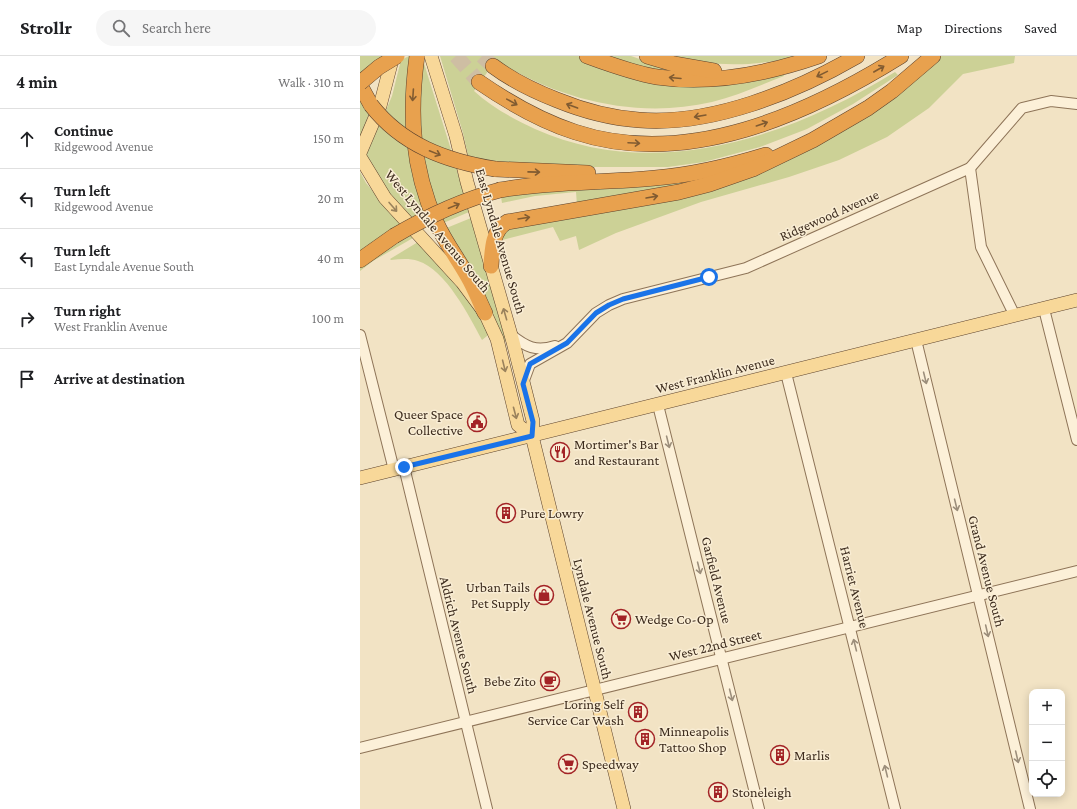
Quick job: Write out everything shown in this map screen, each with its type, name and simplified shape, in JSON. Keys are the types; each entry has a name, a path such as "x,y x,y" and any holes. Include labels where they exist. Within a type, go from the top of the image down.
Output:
{"highway":[{"path":"397,56 379,67 360,84 371,105 391,128 413,142 452,159 495,169 526,172 649,174 691,171 723,166"},
{"path":"417,56 412,121 414,145 422,183 436,222 468,278 485,313"},
{"path":"587,56 636,72 657,77 683,79 739,77 769,72 819,56"},
{"path":"646,56 674,64 715,71 762,70 796,64"},
{"path":"493,66 504,74 532,89 585,111 615,118 656,120 708,114 753,103 806,82 857,56"},
{"path":"479,82 547,121 577,133 619,142 665,144 720,135 765,123 811,105 850,86 901,56"},
{"path":"491,266 492,251 497,231 502,224 508,221 651,198 710,184 771,161 861,112 892,91 933,56"},
{"path":"360,260 394,236 440,211 483,195 500,190 539,184 661,178 723,166 788,148 861,112"}],"main road":[{"path":"360,153 380,106 393,56"},
{"name":"East Lyndale Avenue South","path":"431,56 456,136 467,182 511,335 533,422 532,436"},
{"name":"West Lyndale Avenue South","path":"360,157 370,175 390,204 462,282 485,313 497,339 518,425 532,436"},
{"name":"West Franklin Avenue","path":"360,478 1077,300"},
{"name":"Lyndale Avenue South","path":"532,436 624,809"}],"street":[{"name":"Ridgewood Avenue","path":"523,384 530,364 564,345 596,313 609,305 623,299 746,268 970,168 1022,108 1051,101 1077,104"},
{"path":"970,168 981,247 1015,316"},
{"path":"1044,309 1077,440"},
{"name":"Ridgewood Avenue","path":"511,335 529,348 537,350 559,345 577,333"},
{"name":"Aldrich Avenue South","path":"360,335 399,469 466,721 487,809"},
{"name":"Grand Avenue South","path":"916,340 1030,809"},
{"name":"Harriet Avenue","path":"786,373 851,626 895,809"},
{"name":"Garfield Avenue","path":"658,405 759,809"},
{"name":"West 22nd Street","path":"360,748 978,594 1077,571"}],"green space":[{"path":"360,56 384,56 360,74"},
{"path":"412,56 408,135 384,115 392,96 401,60"},
{"path":"440,56 578,56 629,74 784,72 784,76 721,100 684,107 628,107 601,103 573,96 521,74 496,60 474,91 511,117 535,129 581,145 627,152 674,152 721,145 767,133 811,116 854,95 895,72 898,75 853,104 807,129 760,147 704,162 668,167 567,167 469,160 463,133"},
{"path":"607,56 631,56 668,69 667,72 641,67"},
{"path":"663,56 800,56 747,64 715,64"},
{"path":"941,56 1015,56 1014,63 963,74 929,108 887,137 839,160 789,177 701,202 616,233 579,250 576,236 560,241 553,227 502,240 500,234 504,228 693,193 909,83"},
{"path":"422,57 453,156 416,140"},
{"path":"360,101 369,114 360,138"},
{"path":"379,125 409,148 426,210 410,218 393,199 366,155"},
{"path":"417,152 456,167 464,194 433,207"},
{"path":"360,172 366,183 400,224 360,251"},
{"path":"711,180 577,205 576,192 535,196 502,203 501,197 537,189"},
{"path":"467,206 469,212 441,224 438,218"},
{"path":"471,218 506,340 504,341 492,313 444,229"},
{"path":"408,233 413,238 373,261 360,271 360,265"},
{"path":"418,242 466,294 489,331 487,336 482,340 456,295 438,274 428,266 415,260 390,259"}],"tunnel":[{"path":"456,56 479,82"},
{"path":"482,56 493,66"}],"place":[{"name":"Queer Space Collective","path":"477,422"},
{"name":"Mortimer's Bar and Restaurant","path":"560,452"},
{"name":"Pure Lowry","path":"506,513"},
{"name":"Urban Tails Pet Supply","path":"544,595"},
{"name":"Wedge Co-Op","path":"621,619"},
{"name":"Bebe Zito","path":"550,681"},
{"name":"Loring Self Service Car Wash","path":"638,712"},
{"name":"Minneapolis Tattoo Shop","path":"645,739"},
{"name":"Marlis","path":"780,755"},
{"name":"Speedway","path":"568,764"},
{"name":"Stoneleigh","path":"718,792"}],"route":[{"path":"404,467 532,436 533,422 523,384 530,364 567,343 596,313 609,305 623,299 709,277"}]}
